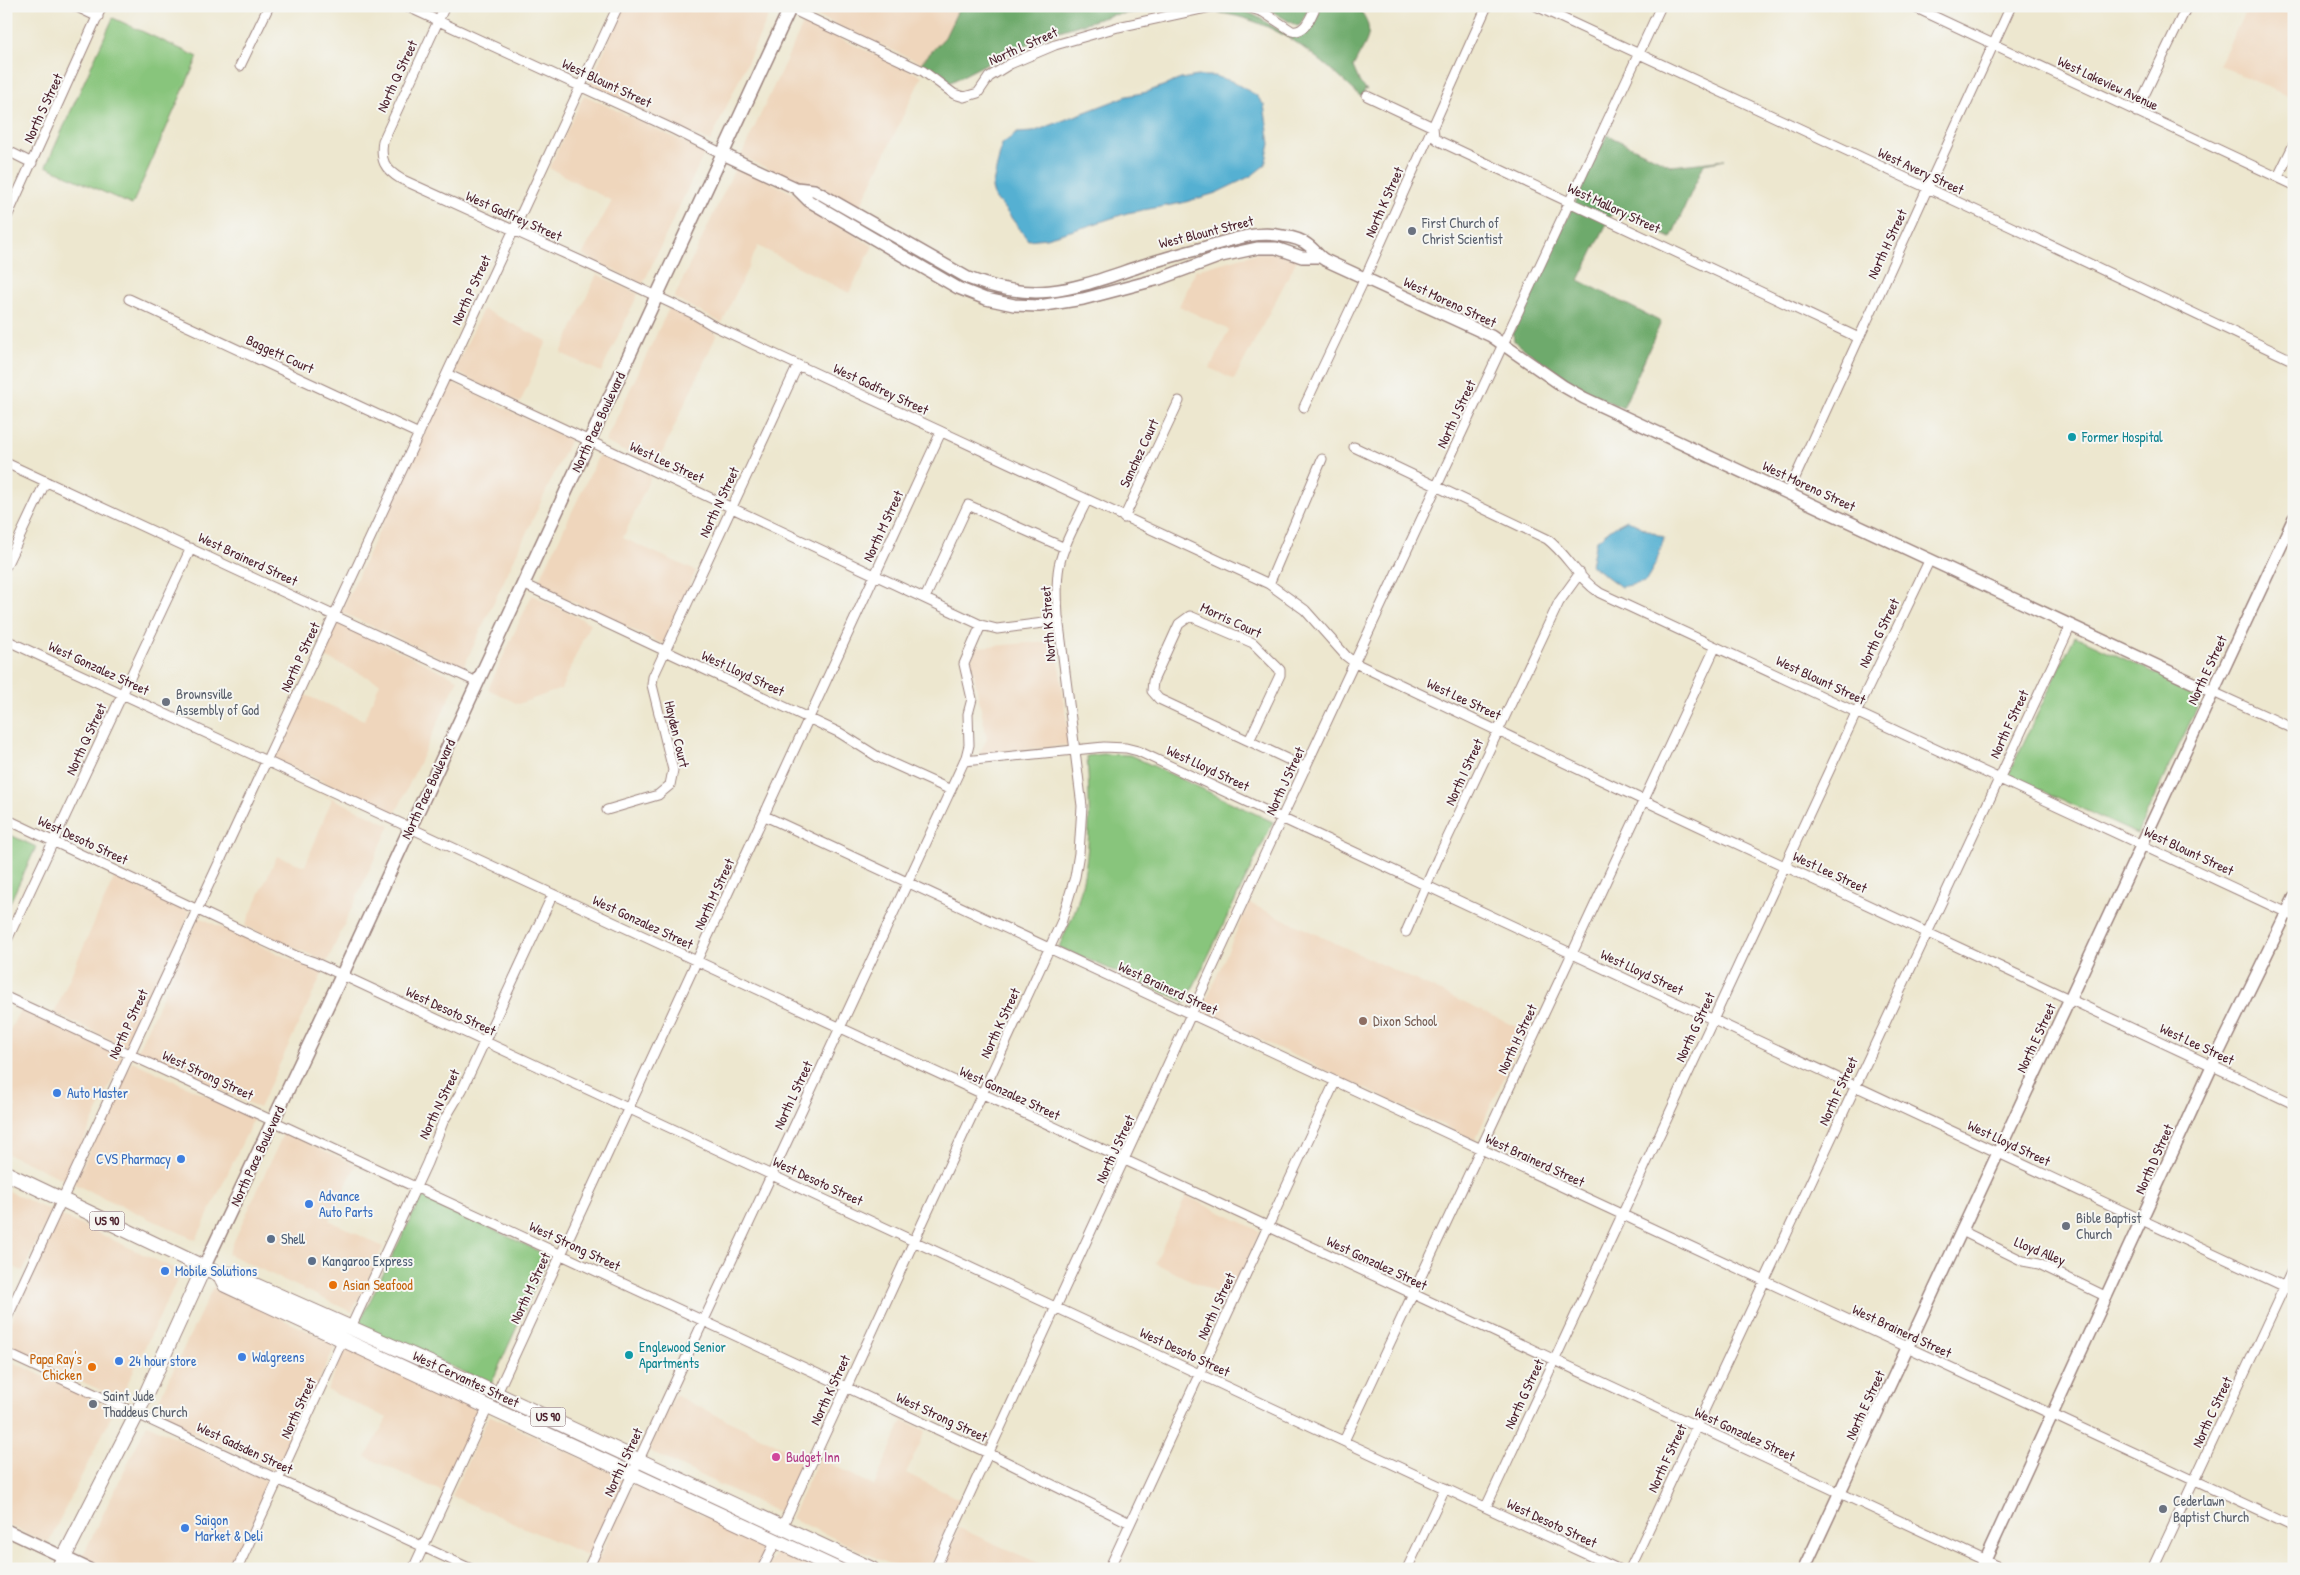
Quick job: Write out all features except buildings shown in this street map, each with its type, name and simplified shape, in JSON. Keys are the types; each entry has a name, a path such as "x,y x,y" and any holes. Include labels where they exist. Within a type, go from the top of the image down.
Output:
{"main road":[{"name":"North Pace Boulevard","path":"61,1563 137,1414 723,154 789,7"},
{"name":"West Cervantes Street","path":"7,1175 220,1275 230,1274 497,1393 872,1569"},
{"name":"West Cervantes Street","path":"220,1275 225,1285 837,1569"}],"street":[{"path":"75,6 98,17"},
{"name":"North S Street","path":"6,219 102,6"},
{"path":"240,66 269,6"},
{"name":"West Blount Street","path":"406,6 796,188 814,190 926,255 985,285 1033,292 1071,289 1124,273 1170,256 1258,234 1283,235 1308,244 1320,257"},
{"name":"North Q Street","path":"382,159 386,133 445,6"},
{"name":"North P Street","path":"6,1320 582,88 618,6"},
{"name":"North L Street","path":"789,7 923,71 956,95 964,97 978,93 989,77 1010,64 1055,45 1118,27 1215,6"},
{"path":"1245,6 1263,12 1292,31 1297,32 1305,26 1316,6"},
{"name":"North K Street","path":"1304,408 1365,278 1486,6"},
{"name":"West Avery Street","path":"1536,6 2294,361"},
{"name":"North J Street","path":"935,1569 1661,6"},
{"name":"West Lakeview Avenue","path":"1912,6 2294,185"},
{"name":"North H Street","path":"1788,493 2011,6"},
{"path":"2136,112 2187,6"},
{"path":"2287,6 2294,9"},
{"name":"West Mallory Street","path":"1367,96 1433,127 1434,137 1439,141 1859,338"},
{"path":"2278,177 2294,144"},
{"path":"6,150 32,163"},
{"name":"West Godfrey Street","path":"382,159 388,170 401,179 656,296 798,365 1269,584 1305,610 1346,656 1355,663"},
{"name":"West Blount Street","path":"796,188 809,201 958,288 1001,303 1039,306 1072,302 1159,279 1241,251 1276,248 1302,257 1320,257"},
{"path":"919,266 926,255"},
{"name":"West Moreno Street","path":"1320,257 1491,336 1563,386 1584,398 2294,729"},
{"path":"1071,289 1072,302"},
{"name":"Baggett Court","path":"129,299 419,434"},
{"name":"North N Street","path":"665,651 798,365"},
{"name":"West Lee Street","path":"447,374 876,575"},
{"name":"Sanchez Court","path":"1124,518 1179,401"},
{"name":"North M Street","path":"497,1393 941,432"},
{"name":"West Blount Street","path":"1354,448 1546,539 1564,552 1580,573 1600,593 1714,648 2290,914"},
{"path":"1269,584 1322,459"},
{"name":"West Brainerd Street","path":"6,463 477,682"},
{"path":"6,566 46,481"},
{"name":"North K Street","path":"782,1527 1050,949 1069,900 1079,853 1082,806 1059,621 1059,566 1065,548 1087,500"},
{"path":"925,598 968,504 1065,548"},
{"name":"North E Street","path":"1804,1569 2213,692 2290,539 2294,518"},
{"name":"North Q Street","path":"6,942 191,548"},
{"name":"North G Street","path":"1486,1507 1784,866 1930,559"},
{"name":"North I Street","path":"1406,932 1498,730 1559,602 1580,573"},
{"path":"876,575 981,625 997,629 1059,621"},
{"name":"West Lloyd Street","path":"523,584 840,733 878,756 951,790"},
{"name":"Morris Court","path":"1249,741 1280,675 1278,666 1253,643 1195,617 1185,618 1179,624 1153,681 1152,692 1159,699 1306,768"},
{"name":"North L Street","path":"588,1569 964,761 969,745 968,714 972,699 964,664 981,625"},
{"name":"North F Street","path":"1630,1569 2071,625"},
{"name":"West Gonzalez Street","path":"6,640 1697,1427 1840,1494 1982,1564 2003,1569"},
{"name":"North H Street","path":"1344,1441 1714,648"},
{"name":"Hayden Court","path":"607,810 658,795 665,791 673,778 673,770 652,685 653,677 665,651"},
{"name":"West Lee Street","path":"1355,663 1643,800 2294,1104"},
{"name":"West Lloyd Street","path":"964,761 1114,747 1138,751 2294,1291"},
{"name":"West Brainerd Street","path":"765,816 2294,1527"},
{"name":"West Desoto Street","path":"6,819 296,956 314,962 1618,1569"},
{"name":"North N Street","path":"351,1327 416,1187 443,1122 462,1090 554,894"},
{"name":"North D Street","path":"1982,1564 2107,1297 2212,1066 2290,914 2294,898"},
{"name":"West Strong Street","path":"6,997 988,1453 1130,1523"},
{"name":"North I Street","path":"1109,1569 1335,1082"},
{"name":"Lloyd Alley","path":"1962,1231 2023,1261 2039,1264 2107,1297"},
{"name":"North C Street","path":"2154,1569 2294,1266"},
{"name":"North Street","path":"237,1569 343,1339"},
{"name":"West Gadsden Street","path":"6,1353 471,1569"},
{"path":"413,1569 488,1407"},
{"path":"1407,1569 1446,1488"},
{"path":"6,1530 61,1563 89,1569"},
{"path":"762,1569 776,1541"}],"shaded area":[{"path":"624,6 773,7 710,142 589,85"},
{"path":"811,6 960,6 945,37 921,63 808,12"},
{"path":"2248,6 2273,6 2294,16 2294,99 2219,65"},
{"path":"804,22 922,76 859,209 817,185 795,181 741,156"},
{"path":"584,95 705,152 643,284 582,255 612,201 549,168"},
{"path":"736,166 793,193 806,206 873,246 849,293 758,246 722,323 674,298"},
{"path":"1258,253 1275,253 1297,260 1234,380 1210,368 1229,330 1179,306 1196,270"},
{"path":"597,274 638,294 601,372 561,353"},
{"path":"669,308 717,334 656,466 605,442"},
{"path":"483,309 547,341 520,403 454,371"},
{"path":"449,381 570,440 463,668 341,612"},
{"path":"600,453 651,476 623,538 696,571 663,644 537,585"},
{"path":"532,595 590,623 561,689 518,704 488,689"},
{"path":"337,622 458,679 395,815 273,758 303,694 364,720 380,683 321,655"},
{"path":"1056,641 1070,745 979,754 987,739 971,660 977,647"},
{"path":"283,775 390,825 327,962 245,926 277,856 305,866 332,799"},
{"path":"115,876 190,912 128,1047 54,1013"},
{"name":"Dixon School","path":"1249,903 1525,1031 1475,1140 1201,1012"},
{"path":"199,917 294,961 323,972 259,1108 137,1051"},
{"path":"20,1010 123,1057 65,1180 6,1153 6,1126 16,1105 6,1100 6,1038"},
{"path":"132,1061 254,1118 196,1240 74,1184"},
{"path":"284,1132 356,1165 329,1220 383,1247 352,1312 228,1254"},
{"path":"6,1190 51,1211 23,1271 6,1264"},
{"path":"1186,1196 1260,1231 1229,1299 1155,1263"},
{"path":"60,1215 181,1272 120,1399 6,1347 6,1331"},
{"path":"213,1287 336,1344 277,1472 152,1414"},
{"path":"345,1348 480,1411 443,1492 366,1457 387,1418 327,1390"},
{"path":"6,1359 115,1409 48,1543 6,1524"},
{"path":"675,1395 807,1459 782,1514 649,1451"},
{"path":"489,1415 625,1479 589,1556 452,1496"},
{"path":"903,1420 926,1431 906,1473 961,1500 929,1569 900,1569 791,1518 819,1458 874,1486"},
{"path":"147,1424 272,1483 232,1569 103,1569 81,1559"},
{"path":"634,1483 768,1545 757,1569 594,1569"},
{"path":"959,1528 1036,1562 1049,1569 940,1569"},
{"path":"777,1550 818,1569 768,1569"}],"green space":[{"path":"960,6 1189,6 1112,15 1056,32 999,57 949,83 921,63 945,37"},
{"path":"1263,6 1310,6 1300,25 1297,26"},
{"path":"1321,6 1357,6 1364,15 1369,30 1368,37 1353,67 1360,83 1367,90 1365,89 1363,95 1360,96 1327,66 1294,41 1257,23 1237,16 1214,12 1231,10 1245,12 1285,33 1299,36 1310,28"},
{"path":"113,18 198,57 132,205 46,166"},
{"path":"1607,135 1672,166 1725,160 1704,164 1671,238 1613,211 1579,280 1661,322 1623,408 1578,389 1514,341 1513,333"},
{"path":"2075,636 2203,695 2137,834 2008,775"},
{"path":"1103,754 1130,755 1273,822 1186,1002 1059,947 1076,907 1086,865 1089,829 1087,756"},
{"path":"6,833 36,847 6,911"},
{"path":"422,1196 549,1256 491,1384 358,1325"}],"water":[{"path":"1214,76 1231,81 1256,95 1264,105 1270,144 1265,165 1251,176 1216,193 1182,203 1127,213 1046,238 1028,240 1000,203 995,200 992,188 1002,144 1017,133 1033,132 1127,96 1147,92 1181,79"},
{"path":"1627,520 1664,538 1656,563 1645,582 1621,587 1591,565 1596,541 1612,528"}],"place":[{"name":"First Church of Christ Scientist","path":"1412,231"},
{"name":"Former Hospital","path":"2072,437"},
{"name":"Brownsville Assembly of God","path":"166,702"},
{"name":"Dixon School","path":"1363,1021"},
{"name":"Auto Master","path":"57,1093"},
{"name":"CVS Pharmacy","path":"181,1159"},
{"name":"Advance Auto Parts","path":"309,1204"},
{"name":"Bible Baptist Church","path":"2066,1226"},
{"name":"Shell","path":"271,1239"},
{"name":"Kangaroo Express","path":"312,1261"},
{"name":"Mobile Solutions","path":"165,1271"},
{"name":"Asian Seafood","path":"333,1285"},
{"name":"Englewood Senior Apartments","path":"629,1355"},
{"name":"Walgreens","path":"242,1357"},
{"name":"24 hour store","path":"119,1361"},
{"name":"Papa Ray's Chicken","path":"92,1367"},
{"name":"Saint Jude Thaddeus Church","path":"93,1404"},
{"name":"Budget Inn","path":"776,1457"},
{"name":"Cederlawn Baptist Church","path":"2163,1509"},
{"name":"Saigon Market & Deli","path":"185,1528"}]}
